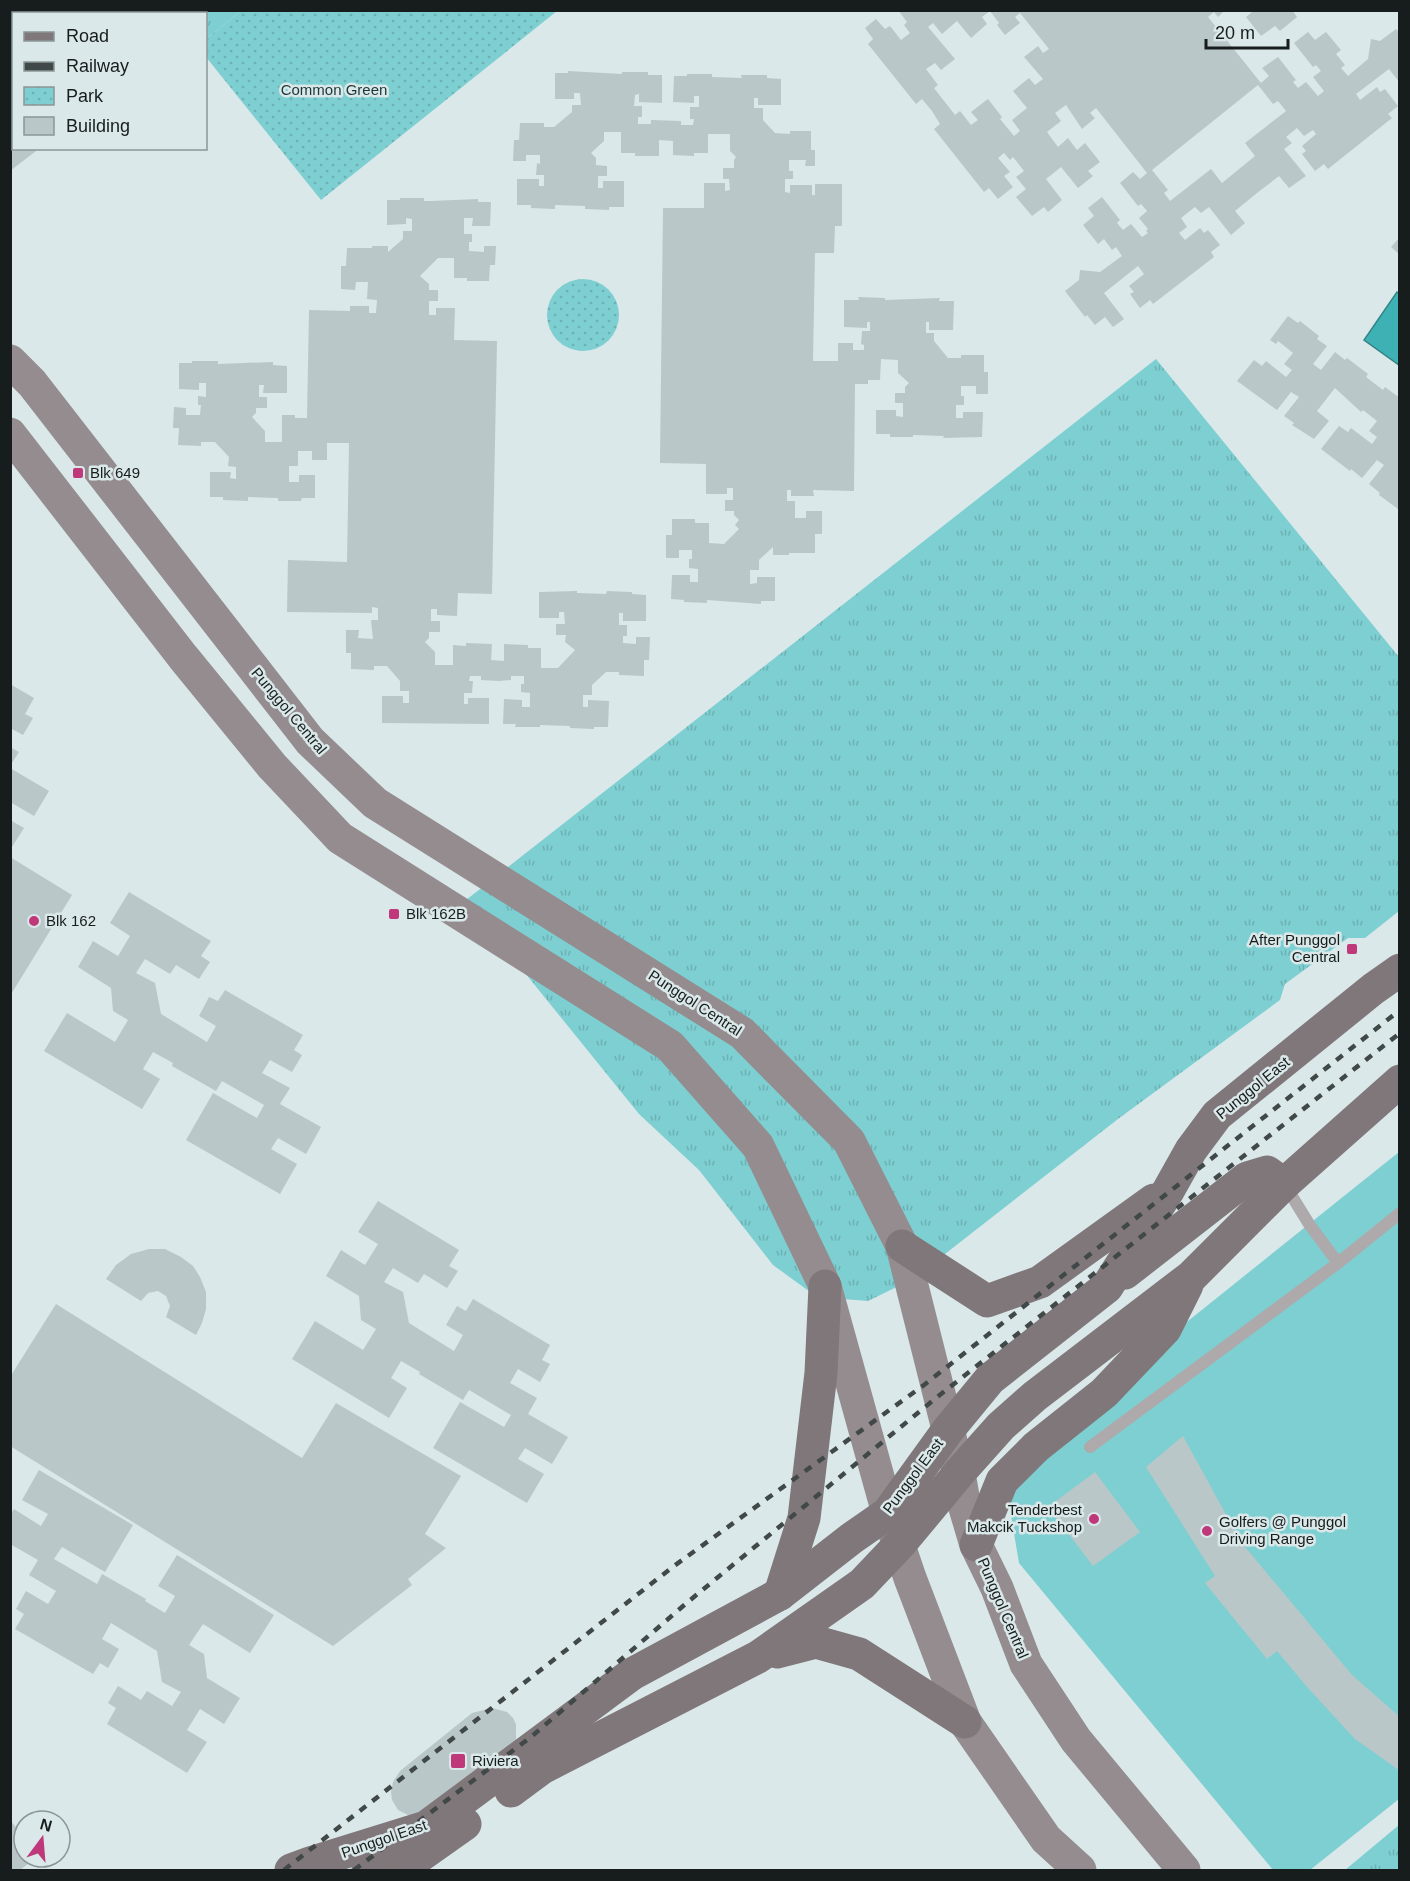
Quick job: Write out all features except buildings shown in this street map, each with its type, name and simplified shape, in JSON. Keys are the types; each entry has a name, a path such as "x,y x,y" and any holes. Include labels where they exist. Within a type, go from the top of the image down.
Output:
{"main road":[{"name":"Punggol Central","path":"10,361 32,383 310,741 375,803 742,1033 849,1141 902,1246 959,1473 965,1508 976,1545 997,1588 1026,1664 1076,1740 1184,1870"},
{"path":"10,434 183,657 265,757 340,838 670,1046 758,1146 825,1286 888,1513 910,1578 965,1722 1046,1839 1080,1870"},
{"name":"Punggol East","path":"291,1870 426,1827 632,1674 780,1594 888,1513 948,1430 990,1379 1107,1287 1168,1191 1191,1150 1217,1114 1386,985 1400,970"},
{"name":"Punggol East","path":"400,1870 542,1768 758,1657 862,1584 900,1544 1001,1426 1035,1396 1192,1276 1284,1184 1400,1081"},
{"path":"1107,1287 1247,1178 1267,1172 1284,1184"},
{"path":"902,1246 987,1301 1040,1282 1168,1191"},
{"path":"976,1545 1002,1481 1036,1448 1104,1393 1165,1329 1192,1276"},
{"path":"780,1594 804,1518 821,1373 825,1286"},
{"path":"758,1657 816,1642 859,1654 965,1722"},
{"path":"368,1870 426,1827"}],"lane":[{"path":"1284,1184 1309,1224 1338,1263"},
{"path":"1090,1447 1338,1263 1400,1213"}],"green space":[{"name":"Common Green","path":"241,10 557,11 321,200 207,58 207,38"},
{"path":"241,11 207,38 207,12 170,12"},
{"path":"576,279 590,279 609,289 619,308 619,322 609,341 590,351 576,351 557,341 547,322 547,308 557,289"},
{"path":"1156,359 1399,657 1399,911 1365,938 1348,938 1285,984 1280,1000 1118,1119 913,1279 868,1301 817,1297 773,1265 699,1170 639,1114 466,900"},
{"name":"Golfers @ Punggol Driving Range","path":"1399,1152 1399,1799 1310,1870 1273,1870 1019,1563 1008,1498 1027,1450"},
{"path":"1399,1825 1399,1870 1345,1870"}],"shaded area":[{"path":"1397,292 1400,294 1399,365 1364,340"}],"railway":[{"path":"284,1870 674,1566 924,1385 1400,1010"},
{"path":"354,1870 531,1737 689,1601 936,1398 1400,1033"}],"place":[{"name":"Blk 649","path":"78,473"},
{"name":"Blk 162B","path":"394,914"},
{"name":"Blk 162","path":"34,921"},
{"name":"After Punggol Central","path":"1352,949"},
{"name":"Tenderbest Makcik Tuckshop","path":"1094,1519"},
{"name":"Golfers @ Punggol Driving Range","path":"1207,1531"},
{"name":"Riviera","path":"458,1761"}]}
